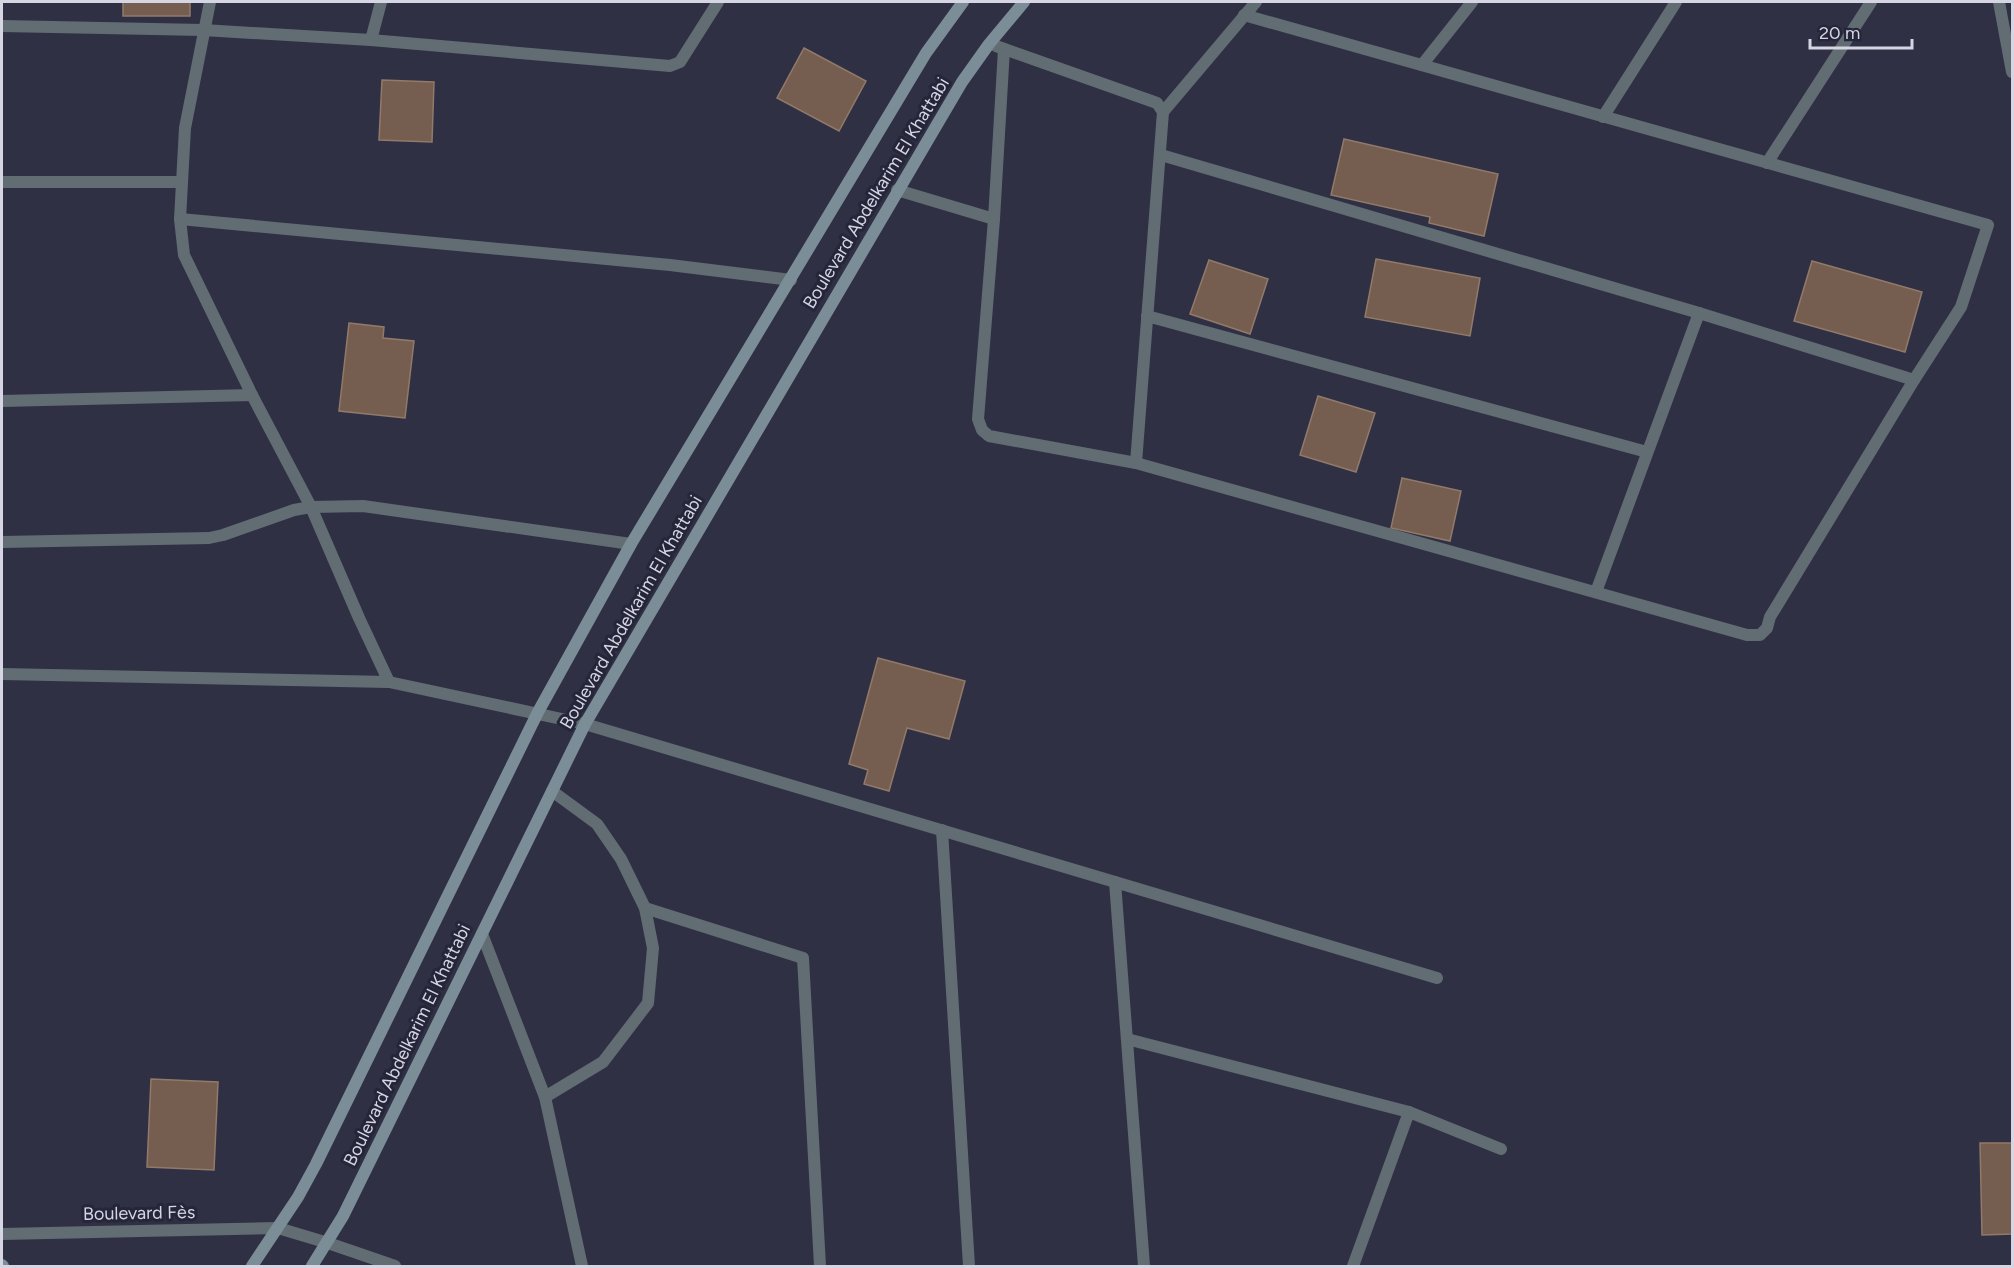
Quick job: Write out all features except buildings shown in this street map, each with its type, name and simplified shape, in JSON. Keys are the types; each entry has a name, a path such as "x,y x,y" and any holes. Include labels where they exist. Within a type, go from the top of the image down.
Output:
{"street":[{"path":"210,2 184,128 180,182 180,219 184,255 252,395 311,507 389,682"},
{"path":"370,40 381,2"},
{"path":"2,26 203,30 370,40 670,66 680,62 718,2"},
{"name":"Boulevard Abdelkarim El Khattabi","path":"252,1266 278,1228 316,1164 538,712 631,544 926,53 963,2"},
{"name":"Boulevard Abdelkarim El Khattabi","path":"312,1266 343,1216 585,723 962,82 989,44 1024,2"},
{"path":"1163,112 1256,2"},
{"path":"1422,65 1472,2"},
{"path":"1603,117 1677,2"},
{"path":"1767,163 1871,2"},
{"path":"1999,2 2013,72"},
{"path":"1004,49 994,219 978,419 982,430 989,436 1136,463 1747,635 1760,635 1767,628 1770,617 1961,307 1988,225 1244,15"},
{"path":"989,44 1157,103 1163,112 1136,463"},
{"path":"1161,155 1699,313 1914,380"},
{"path":"2,182 180,182"},
{"path":"897,190 994,219"},
{"path":"180,219 670,265 791,280"},
{"path":"1596,592 1699,313"},
{"path":"1148,316 1647,452"},
{"path":"2,401 252,395"},
{"path":"2,542 209,538 284,513 311,507 363,506 631,544"},
{"path":"2,674 389,682 538,712 585,723 1437,978"},
{"path":"545,1097 603,1062 648,1003 653,948 645,908 621,859 597,824 552,791"},
{"path":"942,830 969,1266"},
{"path":"1115,882 1144,1266"},
{"path":"645,908 803,958 820,1266"},
{"path":"482,934 545,1097 582,1266"},
{"path":"1127,1039 1409,1112 1502,1149"},
{"path":"1353,1266 1409,1112"},
{"name":"Boulevard Fès","path":"2,1234 278,1228 395,1266"}]}
